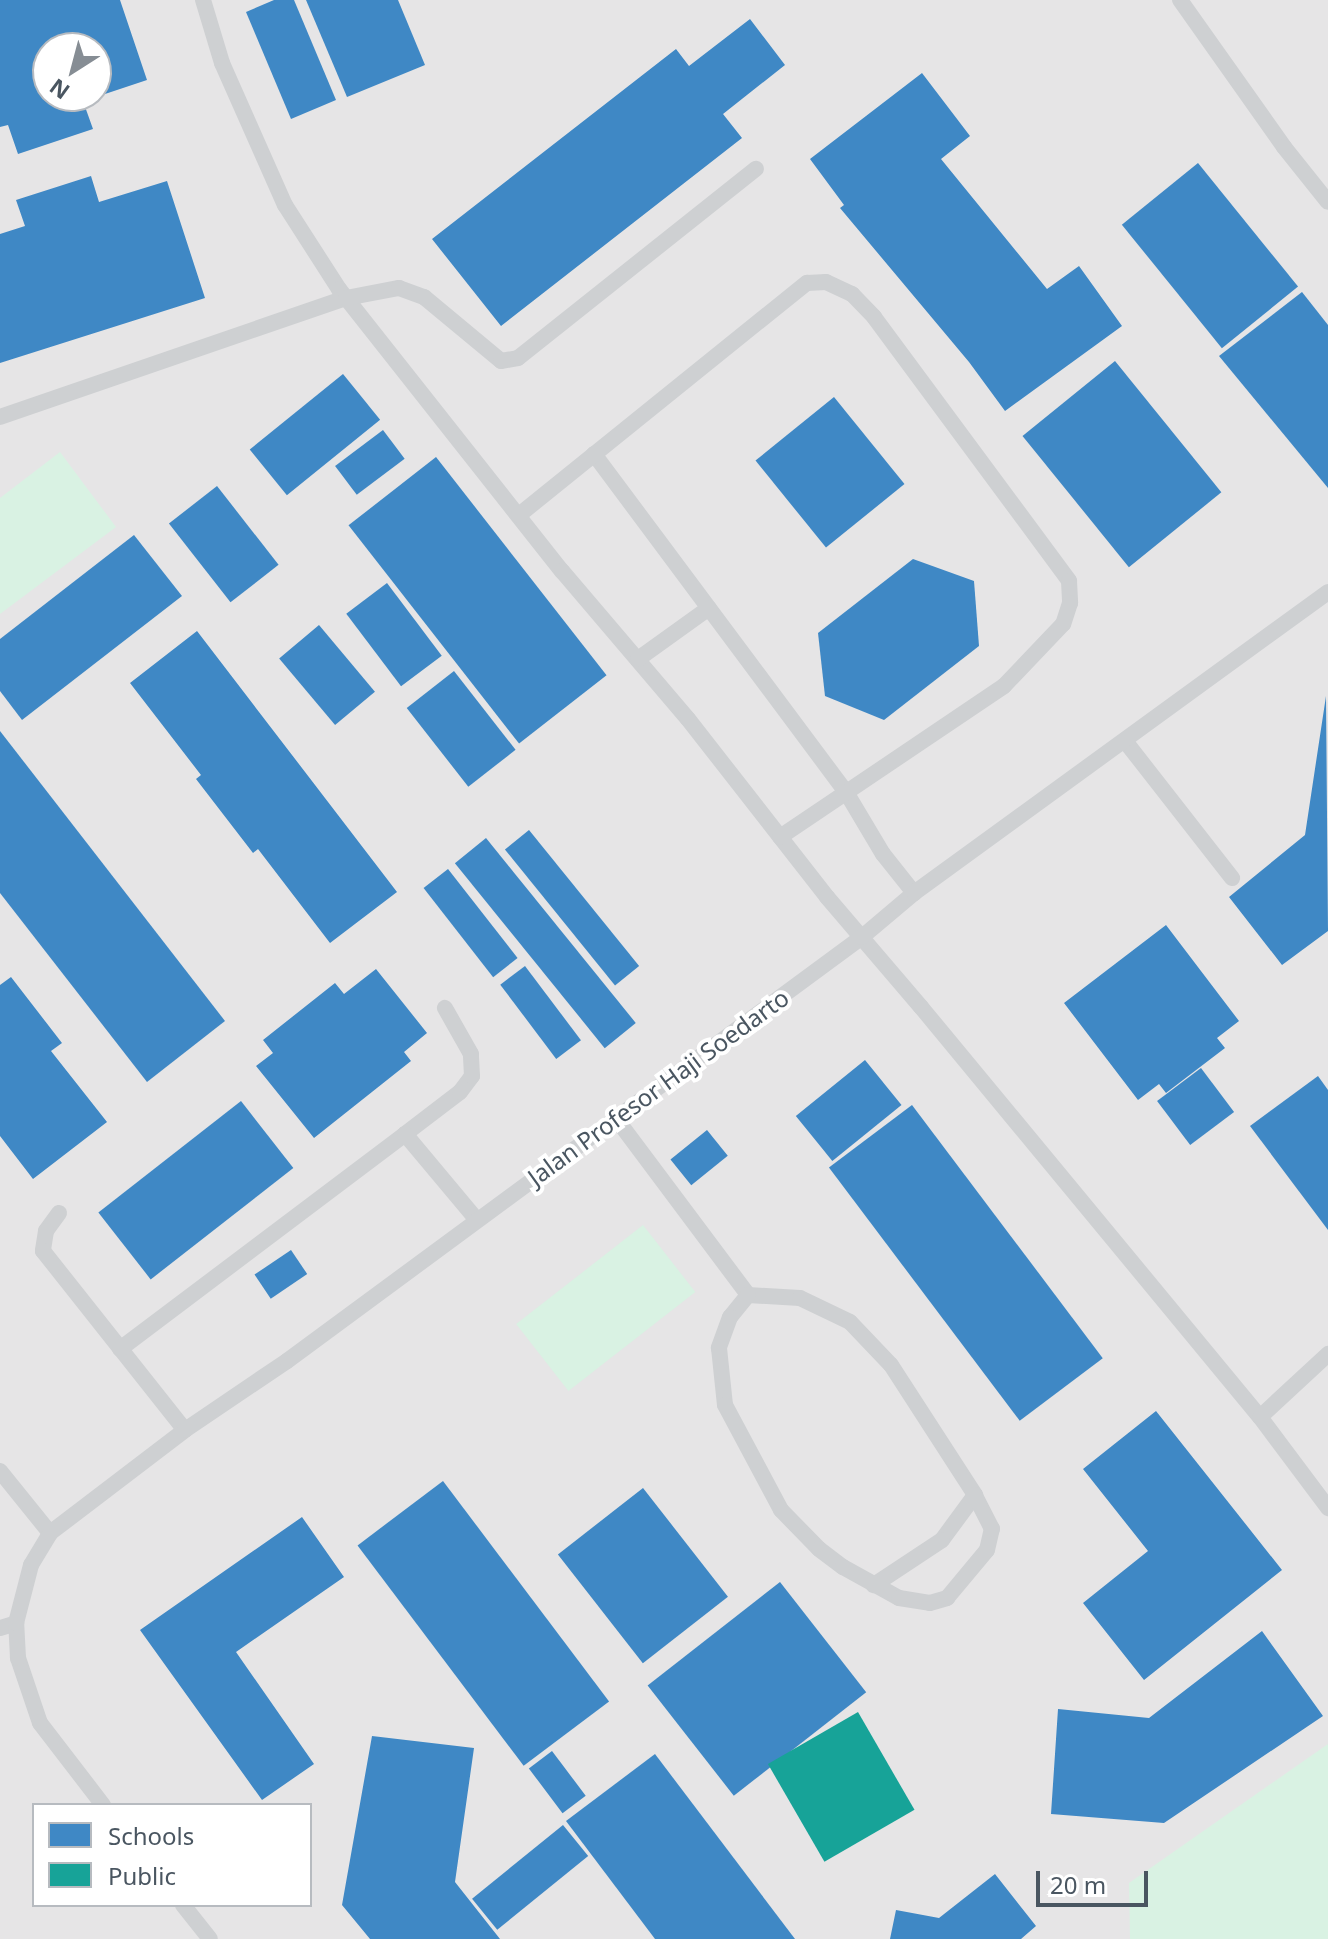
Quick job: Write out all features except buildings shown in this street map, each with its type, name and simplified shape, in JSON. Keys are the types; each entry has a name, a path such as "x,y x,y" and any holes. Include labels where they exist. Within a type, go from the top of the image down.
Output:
{"lane":[{"path":"203,0 222,63 285,205 346,298 780,837 1260,1417 1328,1508"},
{"path":"1180,0 1284,147 1328,202"},
{"path":"0,417 346,298 399,288 433,303 501,361 518,358 756,169"},
{"path":"519,515 807,283 826,282 852,294 874,317 1069,581 1070,603 1063,624 1004,686 780,837"},
{"path":"594,454 846,792 883,854 914,893"},
{"name":"Jalan Profesor Haji Soedarto","path":"50,1533 185,1430 287,1361 862,937 914,893 1328,592"},
{"path":"638,659 709,608"},
{"path":"1125,741 1232,878"},
{"path":"120,1349 460,1092 472,1076 471,1054 445,1008"},
{"path":"615,1117 748,1295 800,1298 850,1322 891,1365 975,1495 992,1529 987,1550 947,1598 930,1603 899,1598 874,1585 819,1549 781,1510 725,1405 719,1348 730,1317 748,1295"},
{"path":"405,1134 477,1220"},
{"path":"59,1213 46,1231 43,1251 185,1430"},
{"path":"1260,1417 1328,1354"},
{"path":"0,1471 50,1533 31,1565 8,1626 40,1723 101,1803"},
{"path":"874,1585 942,1540 975,1495"},
{"path":"185,1907 210,1939"}],"shaded area":[{"path":"0,0 1328,0 1328,1939 0,1939"}],"green space":[{"path":"60,452 116,527 0,614 0,498"},
{"path":"643,1225 695,1292 568,1391 516,1324"},
{"path":"1328,1744 1328,1939 1130,1939 1129,1883"}]}
